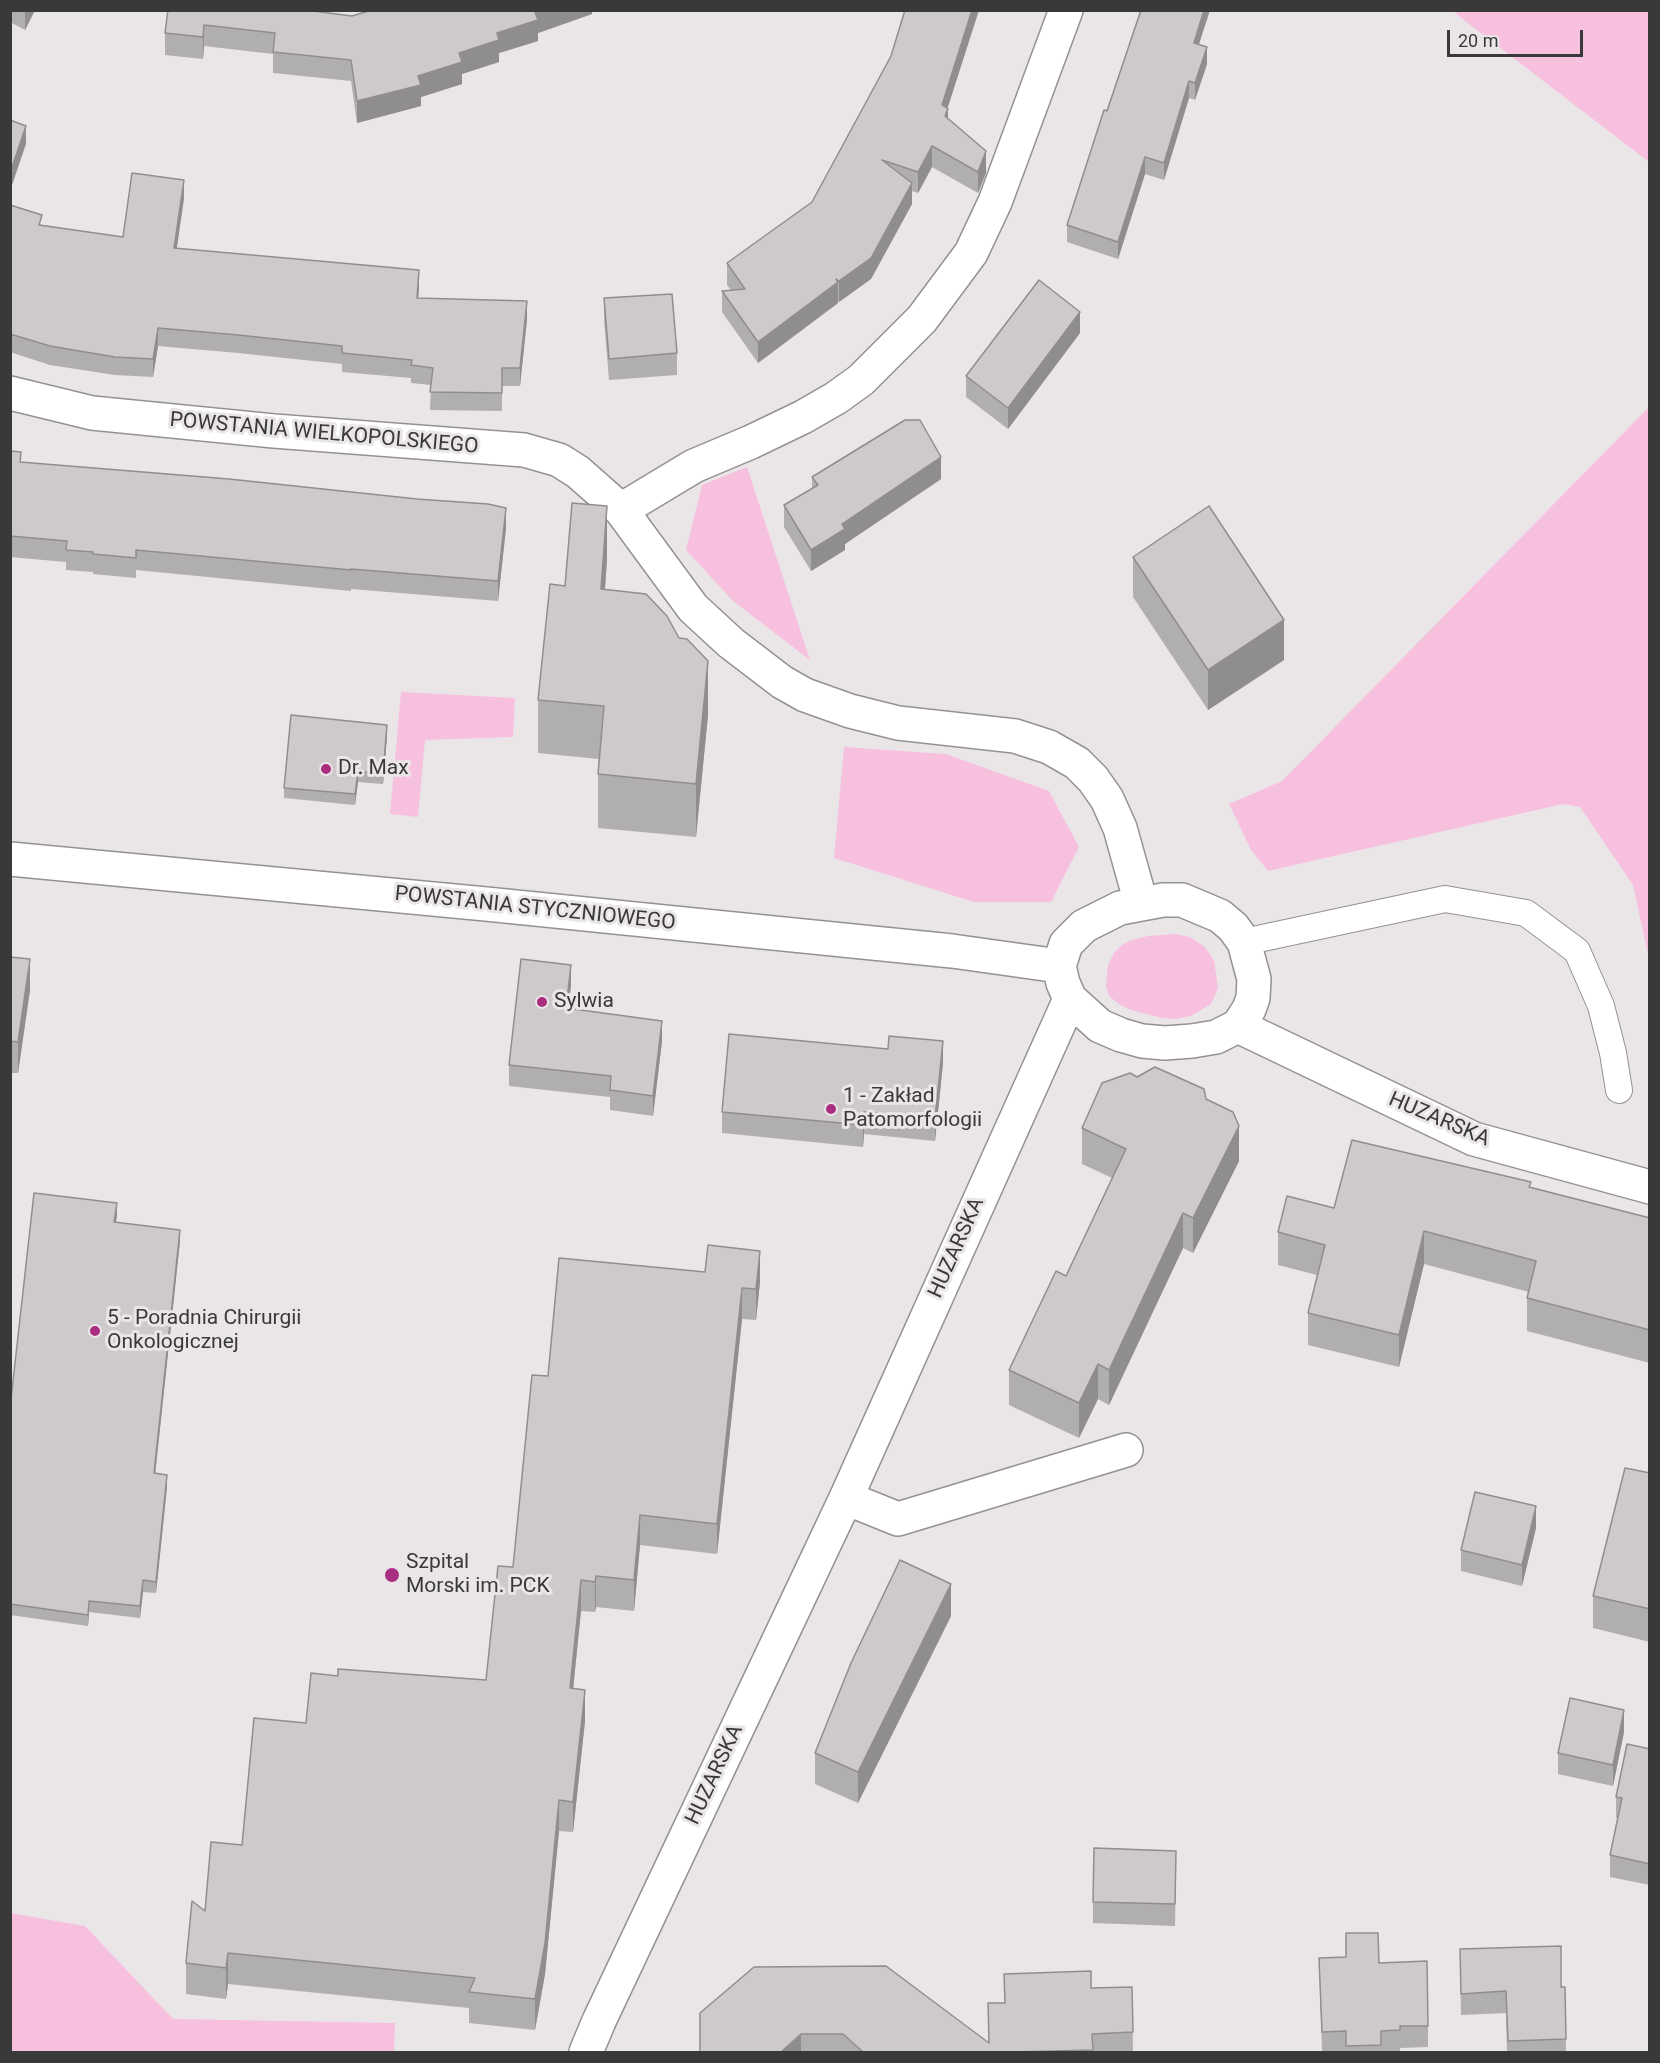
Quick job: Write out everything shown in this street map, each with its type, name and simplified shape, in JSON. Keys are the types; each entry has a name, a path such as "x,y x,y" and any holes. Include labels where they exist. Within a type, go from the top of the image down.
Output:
{"street":[{"path":"621,510 667,480 793,422 836,398 861,380 922,319 971,252 995,202 1066,10"},
{"name":"POWSTANIA WIELKOPOLSKIEGO","path":"10,393 92,413 274,431 524,450 559,460 579,472 621,510 693,608 730,644 790,687 805,695 850,711 898,723 1016,736 1049,747 1077,763 1102,793 1116,819 1141,903"},
{"name":"POWSTANIA STYCZNIOWEGO","path":"10,859 952,951 1059,966"},
{"path":"1182,900 1202,907 1220,916 1233,927 1244,942 1254,980 1253,998 1249,1009 1238,1026 1216,1037 1192,1041 1165,1043 1142,1041 1100,1026 1070,999 1059,966 1066,944 1084,926 1120,908 1141,903 1182,900"},
{"name":"HUZARSKA","path":"586,2052 846,1498 1070,999"},
{"name":"HUZARSKA","path":"1238,1026 1474,1139 1650,1187"},
{"path":"846,1498 898,1519 1126,1450"}],"lane":[{"path":"1244,942 1445,898 1526,913 1577,951 1600,1006 1613,1053 1619,1090"}],"shaded area":[{"path":"1454,11 1649,11 1649,162 1456,14"},
{"path":"1649,407 1649,959 1633,885 1580,807 1563,804 1268,871 1251,850 1229,804 1282,781"},
{"path":"747,467 810,660 733,601 686,550 702,485"},
{"path":"401,692 515,698 513,737 425,740 418,817 390,814"},
{"path":"844,747 946,754 1049,791 1079,847 1051,902 974,902 834,858"},
{"path":"1176,934 1190,937 1205,947 1214,960 1218,988 1211,1004 1191,1016 1176,1019 1162,1018 1131,1010 1109,996 1106,986 1108,965 1114,953 1122,945 1148,936"},
{"path":"10,1913 85,1926 173,2019 395,2023 394,2052 11,2052"}],"building":[{"path":"168,10 305,10 352,16 372,10 540,10 535,12 538,20 497,33 499,40 459,53 462,62 418,76 421,85 357,101 351,60 273,52 275,33 204,25 203,37 165,33"},
{"path":"905,10 972,10 942,105 948,109 945,116 986,151 978,172 932,146 918,172 882,160 912,183 871,258 839,281 836,279 838,282 758,342 722,291 745,289 727,263 812,202 891,56"},
{"path":"1141,10 1204,10 1194,43 1207,47 1195,83 1189,81 1164,163 1145,157 1118,242 1067,225 1104,110 1107,111"},
{"path":"10,120 26,126 10,173"},
{"path":"132,173 184,180 174,248 419,270 417,298 527,301 520,368 502,368 502,393 430,392 433,368 411,365 412,360 342,353 342,346 158,328 153,359 115,357 50,346 10,334 10,205 42,215 39,225 123,237"},
{"path":"1039,280 1080,312 1008,408 966,376"},
{"path":"672,294 677,353 609,359 604,298"},
{"path":"905,420 920,420 941,457 842,524 845,529 811,550 784,505 818,485 812,477"},
{"path":"10,451 21,452 20,462 229,479 417,499 488,504 506,508 498,581 136,550 136,558 66,550 67,541 10,536"},
{"path":"572,503 607,506 601,589 646,594 667,616 679,638 687,639 708,661 696,784 598,774 604,706 538,700 550,584 565,586"},
{"path":"1209,506 1284,620 1208,670 1133,557"},
{"path":"291,715 387,725 383,773 358,772 355,794 284,788"},
{"path":"10,957 30,959 18,1042 10,1041"},
{"path":"521,959 571,965 566,1008 662,1021 653,1096 610,1090 611,1076 509,1065"},
{"name":"1 - Zakład Patomorfologii","path":"729,1034 888,1049 889,1036 943,1041 935,1119 864,1112 863,1125 722,1112"},
{"path":"1155,1067 1204,1089 1206,1099 1233,1112 1239,1126 1193,1218 1183,1213 1109,1370 1098,1364 1079,1403 1009,1370 1056,1271 1066,1276 1126,1149 1082,1128 1102,1083 1130,1073 1137,1077"},
{"path":"1352,1140 1531,1182 1529,1187 1650,1218 1650,1330 1527,1298 1536,1261 1424,1231 1399,1335 1308,1313 1325,1245 1278,1232 1287,1196 1334,1208"},
{"name":"5 - Poradnia Chirurgii Onkologicznej","path":"34,1193 117,1203 114,1222 180,1230 154,1473 167,1475 156,1582 143,1580 140,1606 89,1601 88,1615 10,1604 10,1408"},
{"path":"708,1245 760,1251 756,1289 742,1288 717,1524 640,1515 634,1580 596,1576 595,1582 581,1580 570,1688 585,1690 573,1802 559,1800 545,1943 535,1999 469,1992 475,1978 228,1953 226,1968 186,1963 192,1901 205,1911 211,1842 242,1845 254,1718 306,1723 311,1673 338,1676 338,1669 486,1680 498,1566 513,1567 532,1375 548,1376 559,1258 705,1272"},
{"path":"1625,1468 1650,1473 1650,1609 1593,1596"},
{"path":"1475,1492 1536,1506 1522,1565 1461,1550"},
{"path":"900,1560 951,1584 858,1772 815,1753 851,1663"},
{"path":"1570,1698 1624,1710 1613,1765 1558,1753"},
{"path":"1627,1744 1650,1749 1650,1864 1610,1855 1622,1798 1616,1797"},
{"path":"1094,1848 1176,1851 1175,1904 1093,1902"},
{"path":"1346,1933 1378,1933 1379,1963 1427,1961 1428,2026 1400,2026 1400,2030 1381,2031 1381,2045 1346,2046 1346,2031 1322,2032 1319,1958 1346,1957"},
{"path":"1561,1946 1561,1987 1565,1987 1566,2039 1508,2041 1506,1991 1461,1994 1460,1949"},
{"path":"886,1966 989,2043 988,2003 1005,2003 1004,1974 1091,1971 1091,1988 1132,1987 1133,2032 1092,2034 1093,2050 863,2052 843,2034 801,2034 781,2052 700,2052 700,2013 754,1967"}],"place":[{"name":"Dr. Max","path":"326,769"},
{"name":"Sylwia","path":"542,1002"},
{"name":"1 - Zakład Patomorfologii","path":"831,1109"},
{"name":"5 - Poradnia Chirurgii Onkologicznej","path":"95,1331"},
{"name":"Szpital Morski im. PCK","path":"392,1575"}]}
